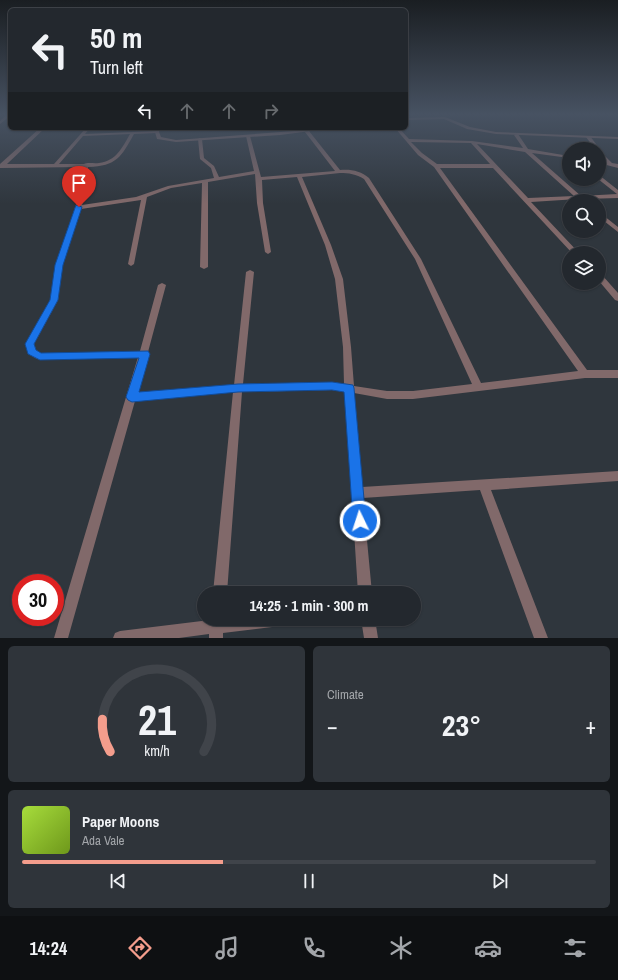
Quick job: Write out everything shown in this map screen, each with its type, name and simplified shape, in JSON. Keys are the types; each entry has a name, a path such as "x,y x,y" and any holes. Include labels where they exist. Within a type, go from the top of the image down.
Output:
{"street":[{"path":"2,166 26,144"},
{"path":"56,164 74,144"},
{"path":"2,166 105,164 114,161 125,144"},
{"path":"200,144 202,159 214,168 217,172 217,178"},
{"path":"250,144 257,172 260,203 268,252"},
{"path":"317,144 340,172"},
{"path":"411,144 420,154 436,166 585,374"},
{"path":"474,144 569,246"},
{"path":"484,144 562,156"},
{"path":"522,144 526,150 575,194"},
{"path":"606,159 610,164"},
{"path":"606,163 618,166"},
{"path":"86,164 85,169 91,175 59,265 54,300 30,344 32,352 40,357 145,354"},
{"path":"436,166 494,166"},
{"path":"79,207 144,197 170,187 257,172"},
{"path":"258,179 340,172 355,172 366,178 418,259 478,387"},
{"path":"299,176 328,245 339,279 347,347 364,586"},
{"path":"204,267 205,180"},
{"path":"606,183 618,194"},
{"path":"606,196 618,194"},
{"path":"131,264 144,197"},
{"path":"526,200 562,199"},
{"path":"606,220 618,230"},
{"path":"221,586 250,272"},
{"path":"61,638 77,578 145,354 162,285"},
{"path":"606,285 618,298"},
{"path":"132,397 238,388 332,386 387,395 407,395 585,374 618,374"},
{"path":"357,493 618,476"},
{"path":"483,484 541,638"},
{"path":"120,638 231,626"},
{"path":"369,626 371,638"}],"route":[{"path":"79,207 59,265 54,300 30,344 32,352 40,357 145,354 132,397 238,388 332,386 349,388 360,521"}]}
